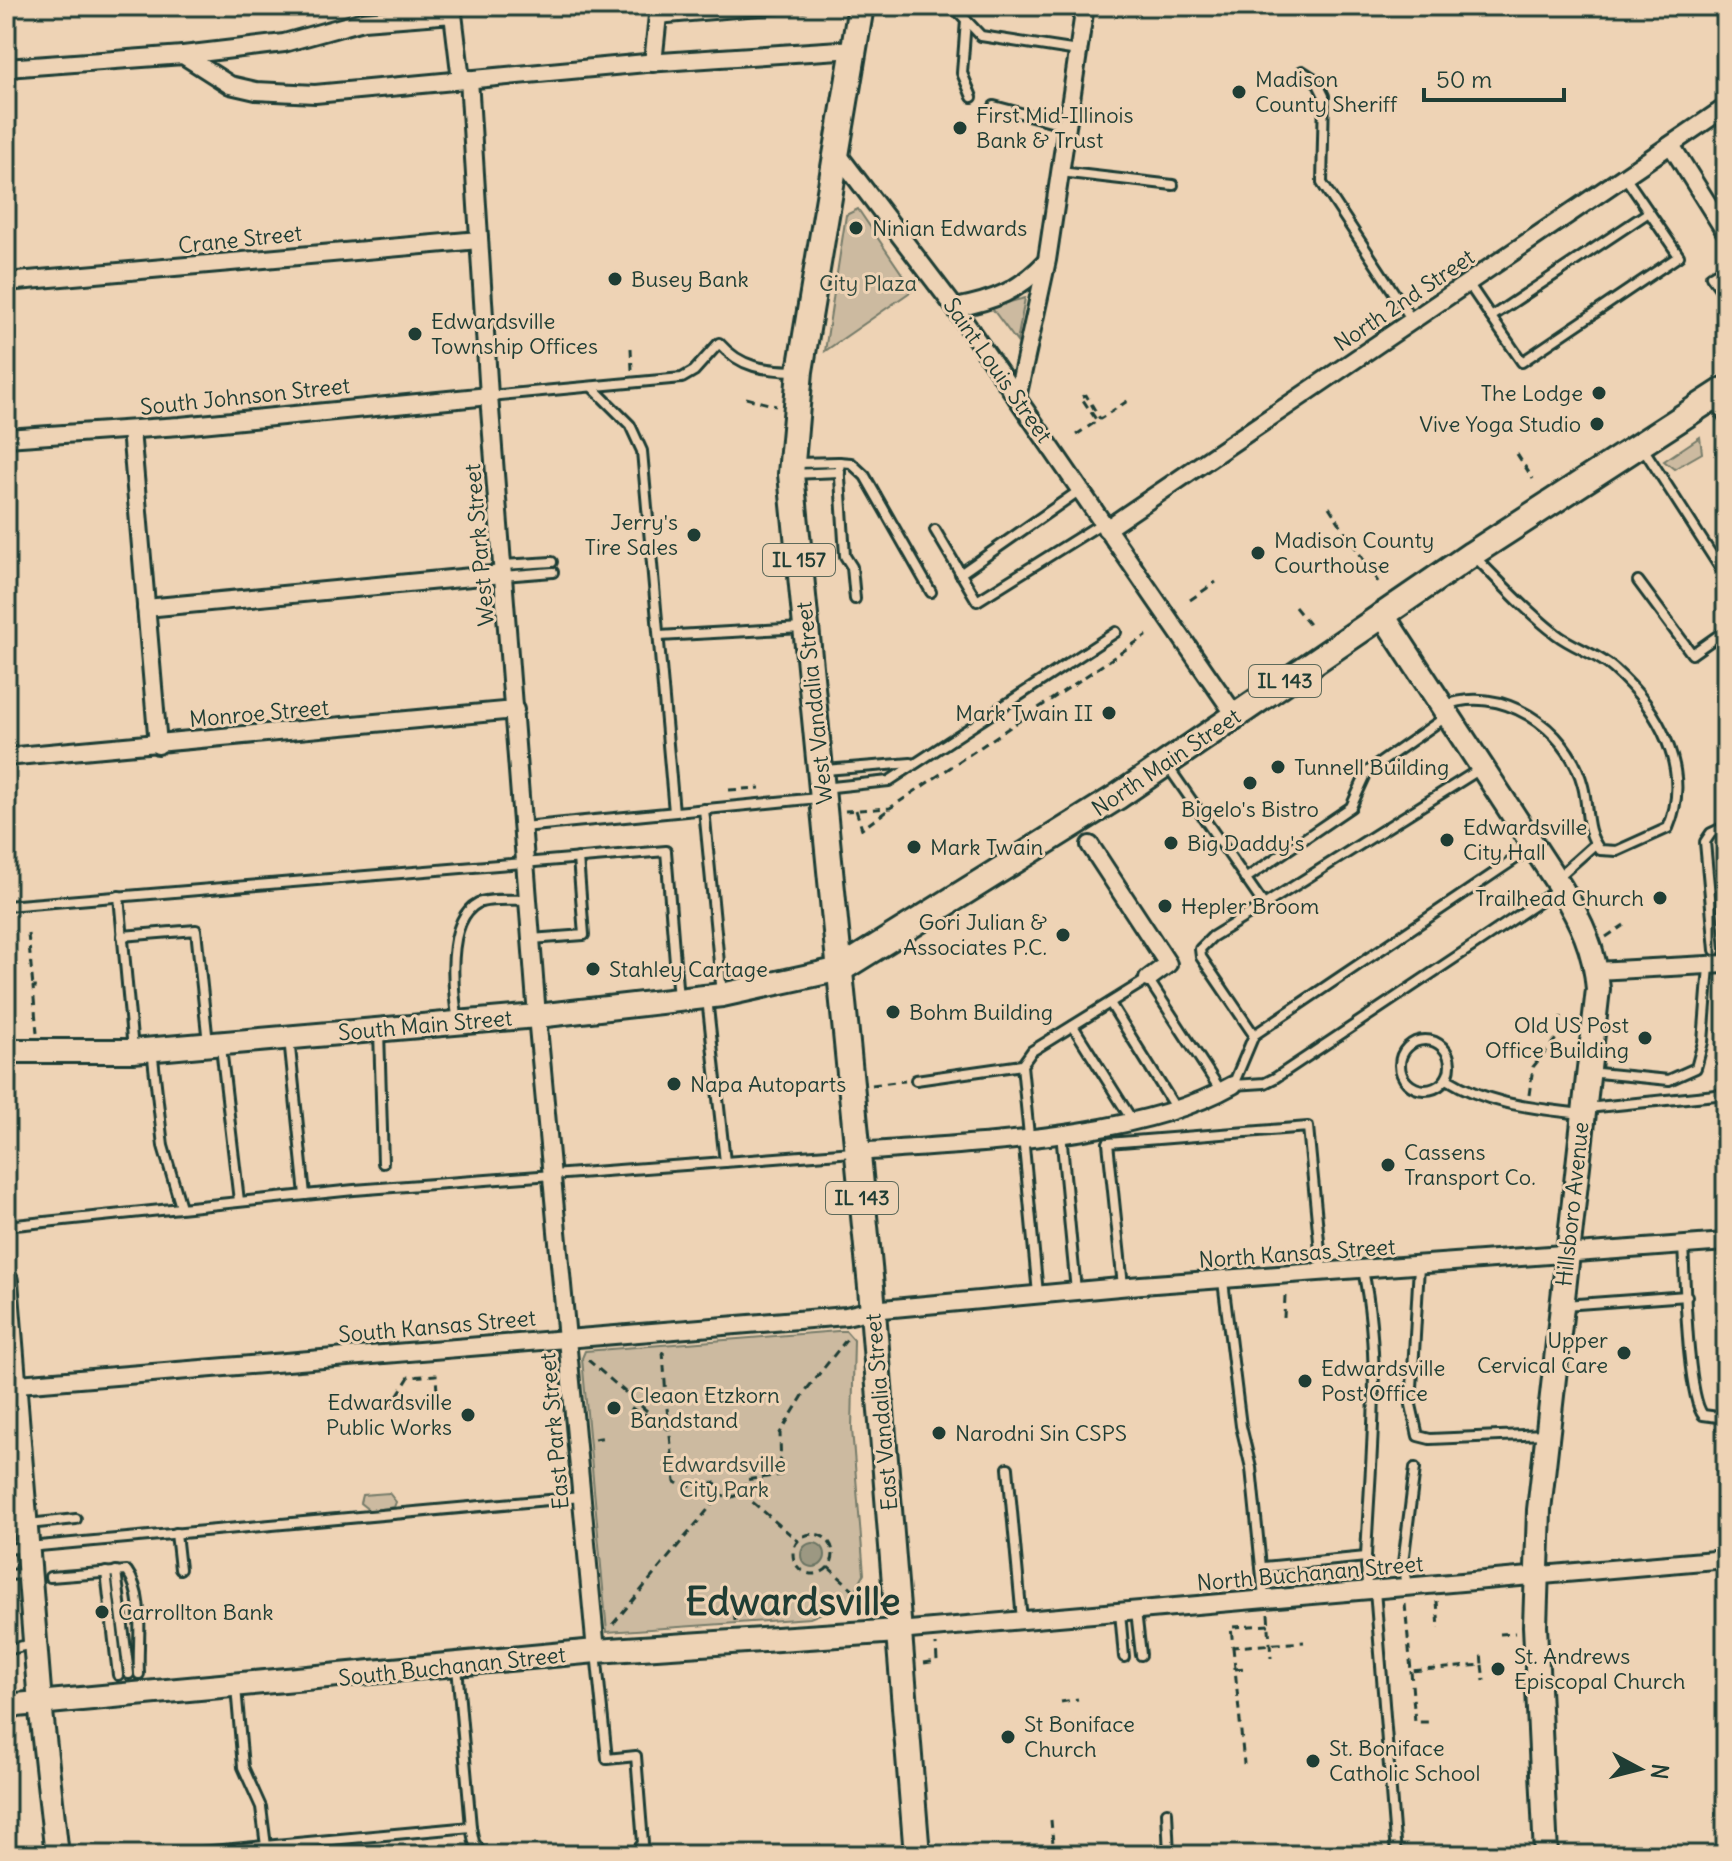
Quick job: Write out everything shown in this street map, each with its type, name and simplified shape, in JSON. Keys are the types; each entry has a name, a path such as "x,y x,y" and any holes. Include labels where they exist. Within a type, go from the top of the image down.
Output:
{"main road":[{"name":"IL 157","path":"837,153 861,6"},
{"name":"West Vandalia Street","path":"837,153 800,371 791,468 806,628 827,792 841,969"},
{"name":"North Main Street","path":"841,969 1166,763 1382,614 1719,394"},
{"name":"East Vandalia Street","path":"841,969 917,1855"}],"street":[{"path":"1017,398 1047,260 1085,6"},
{"path":"653,63 658,12"},
{"name":"West Park Street","path":"183,55 284,43 363,21 453,14 465,80 479,240 537,1016"},
{"path":"6,68 183,55 230,85 256,91 315,94 653,63 855,49"},
{"name":"North 2nd Street","path":"1104,526 1726,107"},
{"path":"1671,145 1726,232"},
{"name":"Saint Louis Street","path":"837,153 955,308 1235,715"},
{"name":"Crane Street","path":"6,282 479,240"},
{"path":"955,308 991,302 1012,293 1047,260"},
{"name":"South Johnson Street","path":"6,438 131,430 489,396"},
{"path":"131,430 158,745"},
{"path":"146,608 503,572"},
{"name":"Hillsboro Avenue","path":"1382,614 1558,884 1590,943 1596,971 1598,989 1546,1434 1535,1576 1546,1855"},
{"name":"Monroe Street","path":"6,757 515,710"},
{"path":"1090,845 1168,964 1148,979"},
{"path":"1596,971 1717,959"},
{"name":"South Main Street","path":"6,1051 142,1050 537,1016 715,996 841,969"},
{"name":"East Park Street","path":"537,1016 596,1651"},
{"path":"858,1152 1106,1126 1201,1104 1228,1088"},
{"name":"North Kansas Street","path":"872,1310 1123,1287 1726,1242"},
{"path":"6,1281 11,1385 29,1547 40,1575 36,1644 57,1855"},
{"name":"South Kansas Street","path":"11,1385 568,1336 846,1316 872,1310"},
{"name":"North Buchanan Street","path":"898,1631 1371,1590 1406,1593 1535,1576 1726,1559"},
{"name":"South Buchanan Street","path":"6,1706 236,1687 596,1651 898,1631"}],"lane":[{"path":"658,12 804,6"},
{"path":"953,6 981,36 1078,51"},
{"path":"966,20 962,73 972,97"},
{"path":"1302,71 1316,80 1324,96 1322,183 1412,321"},
{"path":"994,106 1067,125"},
{"path":"1060,172 1173,185"},
{"path":"1468,283 1522,362 1679,256 1625,177"},
{"path":"1491,317 1649,212"},
{"path":"1726,267 1711,276 1726,297"},
{"path":"489,396 682,378 694,371 719,343 741,363 759,369 800,371"},
{"path":"592,387 630,425 642,451 674,812"},
{"path":"1719,394 1726,420"},
{"path":"1640,444 1726,577"},
{"path":"791,468 839,467 851,463 865,476 931,592"},
{"path":"839,467 845,556 852,567 855,599"},
{"path":"960,574 1080,490"},
{"path":"935,530 977,601 1104,526"},
{"path":"1245,879 1351,807 1367,772 1444,711 1478,697 1506,703 1533,718 1561,743 1574,763 1583,786 1588,830 1600,850 1617,851 1668,828 1678,797 1670,750 1654,714 1613,668 1557,635 1472,554"},
{"path":"503,572 552,567"},
{"path":"1638,581 1692,654 1726,630"},
{"path":"659,636 806,628"},
{"path":"523,827 704,809 889,781 912,763 1116,632"},
{"path":"827,792 912,763"},
{"path":"1166,763 1264,905"},
{"path":"1254,1035 1205,964 1200,949 1212,937 1482,768"},
{"path":"704,809 725,1162"},
{"path":"1588,1072 1669,1080 1696,1068 1717,959 1705,842 1711,833 1726,826"},
{"path":"1228,1088 1265,1083 1275,1078 1558,884 1595,844"},
{"path":"1228,1088 1254,1035 1534,847"},
{"path":"6,906 666,851 678,1000"},
{"path":"531,939 584,935 578,858"},
{"path":"119,896 122,936 142,1050 163,1146 181,1207"},
{"path":"458,1023 453,966 457,930 466,913 479,903 529,900"},
{"path":"122,936 196,930 239,1201"},
{"path":"1038,1294 1022,1065 1032,1051 1148,979 1228,1088"},
{"path":"1110,1003 1176,1109"},
{"path":"1073,1026 1132,1120"},
{"path":"379,1030 383,1163"},
{"path":"289,1037 305,1195"},
{"path":"1419,1041 1435,1042 1442,1047 1450,1062 1447,1079 1434,1089 1411,1087 1405,1081 1400,1066 1405,1050 1419,1041"},
{"path":"916,1080 1022,1065"},
{"path":"1447,1079 1470,1093 1500,1104 1582,1111 1726,1094"},
{"path":"1106,1126 1123,1287"},
{"path":"1108,1143 1308,1127 1322,1273"},
{"path":"1061,1132 1076,1291"},
{"path":"6,1226 305,1195 858,1152"},
{"path":"1683,1245 1693,1379 1699,1409 1703,1415 1726,1418"},
{"path":"1419,1266 1411,1405 1418,1436 1430,1439 1546,1434"},
{"path":"1363,1270 1374,1325 1376,1374 1366,1557 1396,1855"},
{"path":"1223,1281 1241,1426 1251,1468 1264,1599"},
{"path":"1561,1305 1687,1296"},
{"path":"1008,1468 1022,1621"},
{"path":"1406,1593 1403,1563 1415,1468"},
{"path":"6,1549 582,1497"},
{"path":"27,1524 76,1519"},
{"path":"176,1533 180,1569"},
{"path":"1261,1567 1366,1557"},
{"path":"6,1575 40,1575 116,1571 127,1571 135,1582 134,1674 116,1571"},
{"path":"106,1572 118,1675"},
{"path":"1128,1612 1141,1655"},
{"path":"1124,1657 1128,1612"},
{"path":"6,1650 36,1644"},
{"path":"596,1651 607,1759 636,1756 643,1843 634,1855"},
{"path":"457,1665 471,1827 482,1855"},
{"path":"236,1687 243,1767 261,1807 266,1846"},
{"path":"1167,1812 1169,1855"},
{"path":"168,1855 471,1827"}],"path":[{"path":"631,348 632,370"},
{"path":"1076,435 1097,421 1081,397 1086,395 1100,419 1129,400"},
{"path":"746,398 776,406"},
{"path":"1517,454 1533,479"},
{"path":"1329,507 1378,582"},
{"path":"1190,600 1216,582"},
{"path":"1295,607 1312,628"},
{"path":"856,810 862,829 1147,635"},
{"path":"729,790 760,788"},
{"path":"827,792 856,810 890,808"},
{"path":"1606,937 1624,925"},
{"path":"28,934 36,987 37,1033"},
{"path":"1527,1107 1533,1067 1560,1034 1561,1016"},
{"path":"871,1085 916,1080"},
{"path":"1284,1318 1285,1296"},
{"path":"742,1493 745,1480 781,1475 780,1433 807,1389 847,1339"},
{"path":"663,1351 666,1398"},
{"path":"588,1360 669,1430"},
{"path":"390,1407 409,1377 436,1375 437,1393"},
{"path":"636,1415 629,1406 644,1417 647,1411"},
{"path":"667,1408 675,1482 682,1486 715,1483 720,1495"},
{"path":"594,1439 607,1437"},
{"path":"720,1495 732,1497 742,1493"},
{"path":"742,1493 798,1541"},
{"path":"611,1626 720,1495"},
{"path":"811,1535 827,1541 833,1556 828,1567 814,1574 800,1569 793,1557 798,1541 811,1535"},
{"path":"828,1567 854,1590"},
{"path":"1406,1593 1415,1722 1428,1722"},
{"path":"1436,1597 1439,1629"},
{"path":"735,1621 734,1607 745,1606 746,1620"},
{"path":"1244,1764 1231,1627 1269,1623 1271,1658"},
{"path":"1500,1634 1519,1632"},
{"path":"924,1663 937,1661 936,1641"},
{"path":"1233,1647 1304,1642"},
{"path":"1481,1650 1484,1681"},
{"path":"1411,1671 1482,1665"},
{"path":"1235,1669 1245,1668"},
{"path":"1061,1702 1078,1699"},
{"path":"1051,1820 1054,1855"}],"green space":[{"name":"City Plaza","path":"858,209 913,290 825,351 846,215"},
{"path":"1025,298 1017,342 991,307"},
{"path":"1700,437 1702,453 1674,469 1664,461"},
{"name":"Edwardsville City Park","path":"846,1331 854,1340 852,1429 864,1574 849,1602 810,1618 607,1632 582,1358 585,1351"},
{"path":"389,1493 396,1502 394,1507 370,1511 360,1503 362,1495"}],"shaded area":[{"path":"808,1543 818,1543 825,1550 825,1560 818,1567 808,1567 801,1560 801,1550"}],"place":[{"name":"Madison County Sheriff","path":"1239,92"},
{"name":"First Mid-Illinois Bank & Trust","path":"960,128"},
{"name":"Ninian Edwards","path":"856,228"},
{"name":"Busey Bank","path":"615,279"},
{"name":"Edwardsville Township Offices","path":"415,334"},
{"name":"The Lodge","path":"1599,393"},
{"name":"Vive Yoga Studio","path":"1597,424"},
{"name":"Jerry's Tire Sales","path":"694,535"},
{"name":"Madison County Courthouse","path":"1258,553"},
{"name":"Mark Twain II","path":"1109,713"},
{"name":"Tunnell Building","path":"1278,767"},
{"name":"Bigelo's Bistro","path":"1250,783"},
{"name":"Edwardsville City Hall","path":"1447,840"},
{"name":"Big Daddy's","path":"1171,843"},
{"name":"Mark Twain","path":"914,847"},
{"name":"Trailhead Church","path":"1660,898"},
{"name":"Hepler Broom","path":"1165,906"},
{"name":"Gori Julian & Associates P.C.","path":"1063,935"},
{"name":"Stahley Cartage","path":"593,969"},
{"name":"Bohm Building","path":"893,1012"},
{"name":"Old US Post Office Building","path":"1645,1038"},
{"name":"Napa Autoparts","path":"674,1084"},
{"name":"Cassens Transport Co.","path":"1388,1165"},
{"name":"Upper Cervical Care","path":"1624,1353"},
{"name":"Edwardsville Post Office","path":"1305,1381"},
{"name":"Cleaon Etzkorn Bandstand","path":"614,1408"},
{"name":"Edwardsville Public Works","path":"468,1415"},
{"name":"Narodni Sin CSPS","path":"939,1433"},
{"name":"Carrollton Bank","path":"102,1612"},
{"name":"St. Andrews Episcopal Church","path":"1498,1669"},
{"name":"St Boniface Church","path":"1008,1737"},
{"name":"St. Boniface Catholic School","path":"1313,1761"}],"district":[{"name":"Edwardsville","path":"793,1602"}]}
